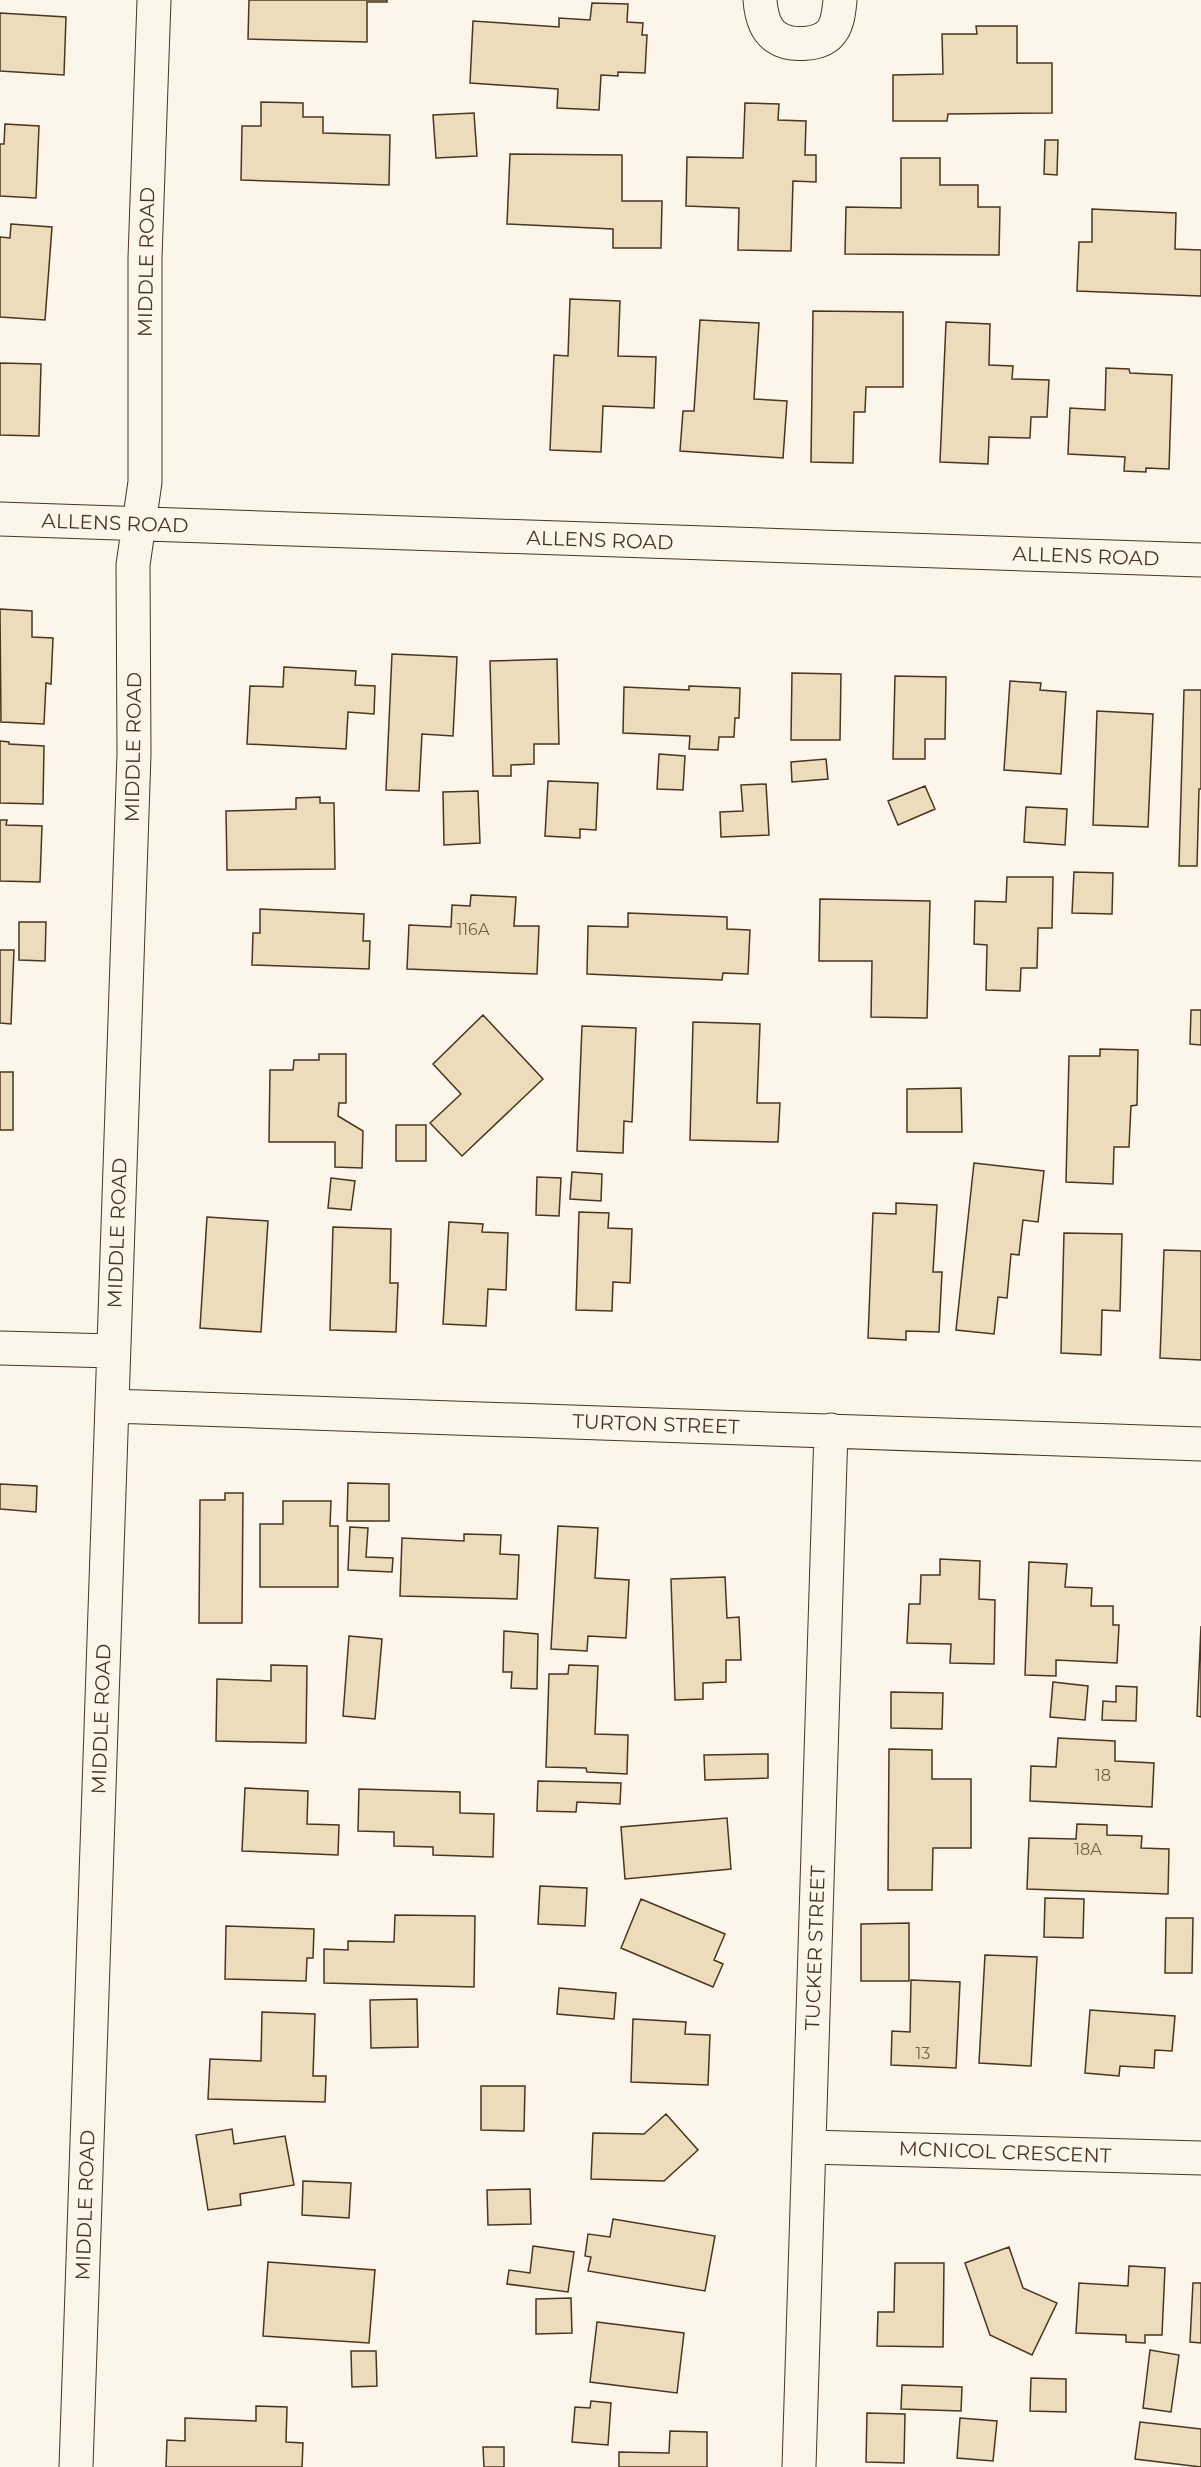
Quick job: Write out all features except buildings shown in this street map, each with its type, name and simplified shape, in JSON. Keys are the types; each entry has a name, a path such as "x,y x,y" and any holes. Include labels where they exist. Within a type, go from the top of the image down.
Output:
{"street":[{"name":"MIDDLE ROAD","path":"76,2467 134,754 133,565 145,475 145,258 154,0"},
{"path":"759,0 764,22 776,38 798,44 819,41 831,32 838,15 840,0"},
{"name":"ALLENS ROAD","path":"0,519 1201,560"},
{"path":"0,1348 113,1351"},
{"name":"TURTON STREET","path":"112,1406 1201,1444"},
{"name":"TUCKER STREET","path":"799,2467 831,1430"},
{"name":"MCNICOL CRESCENT","path":"809,2147 1201,2158"}]}
